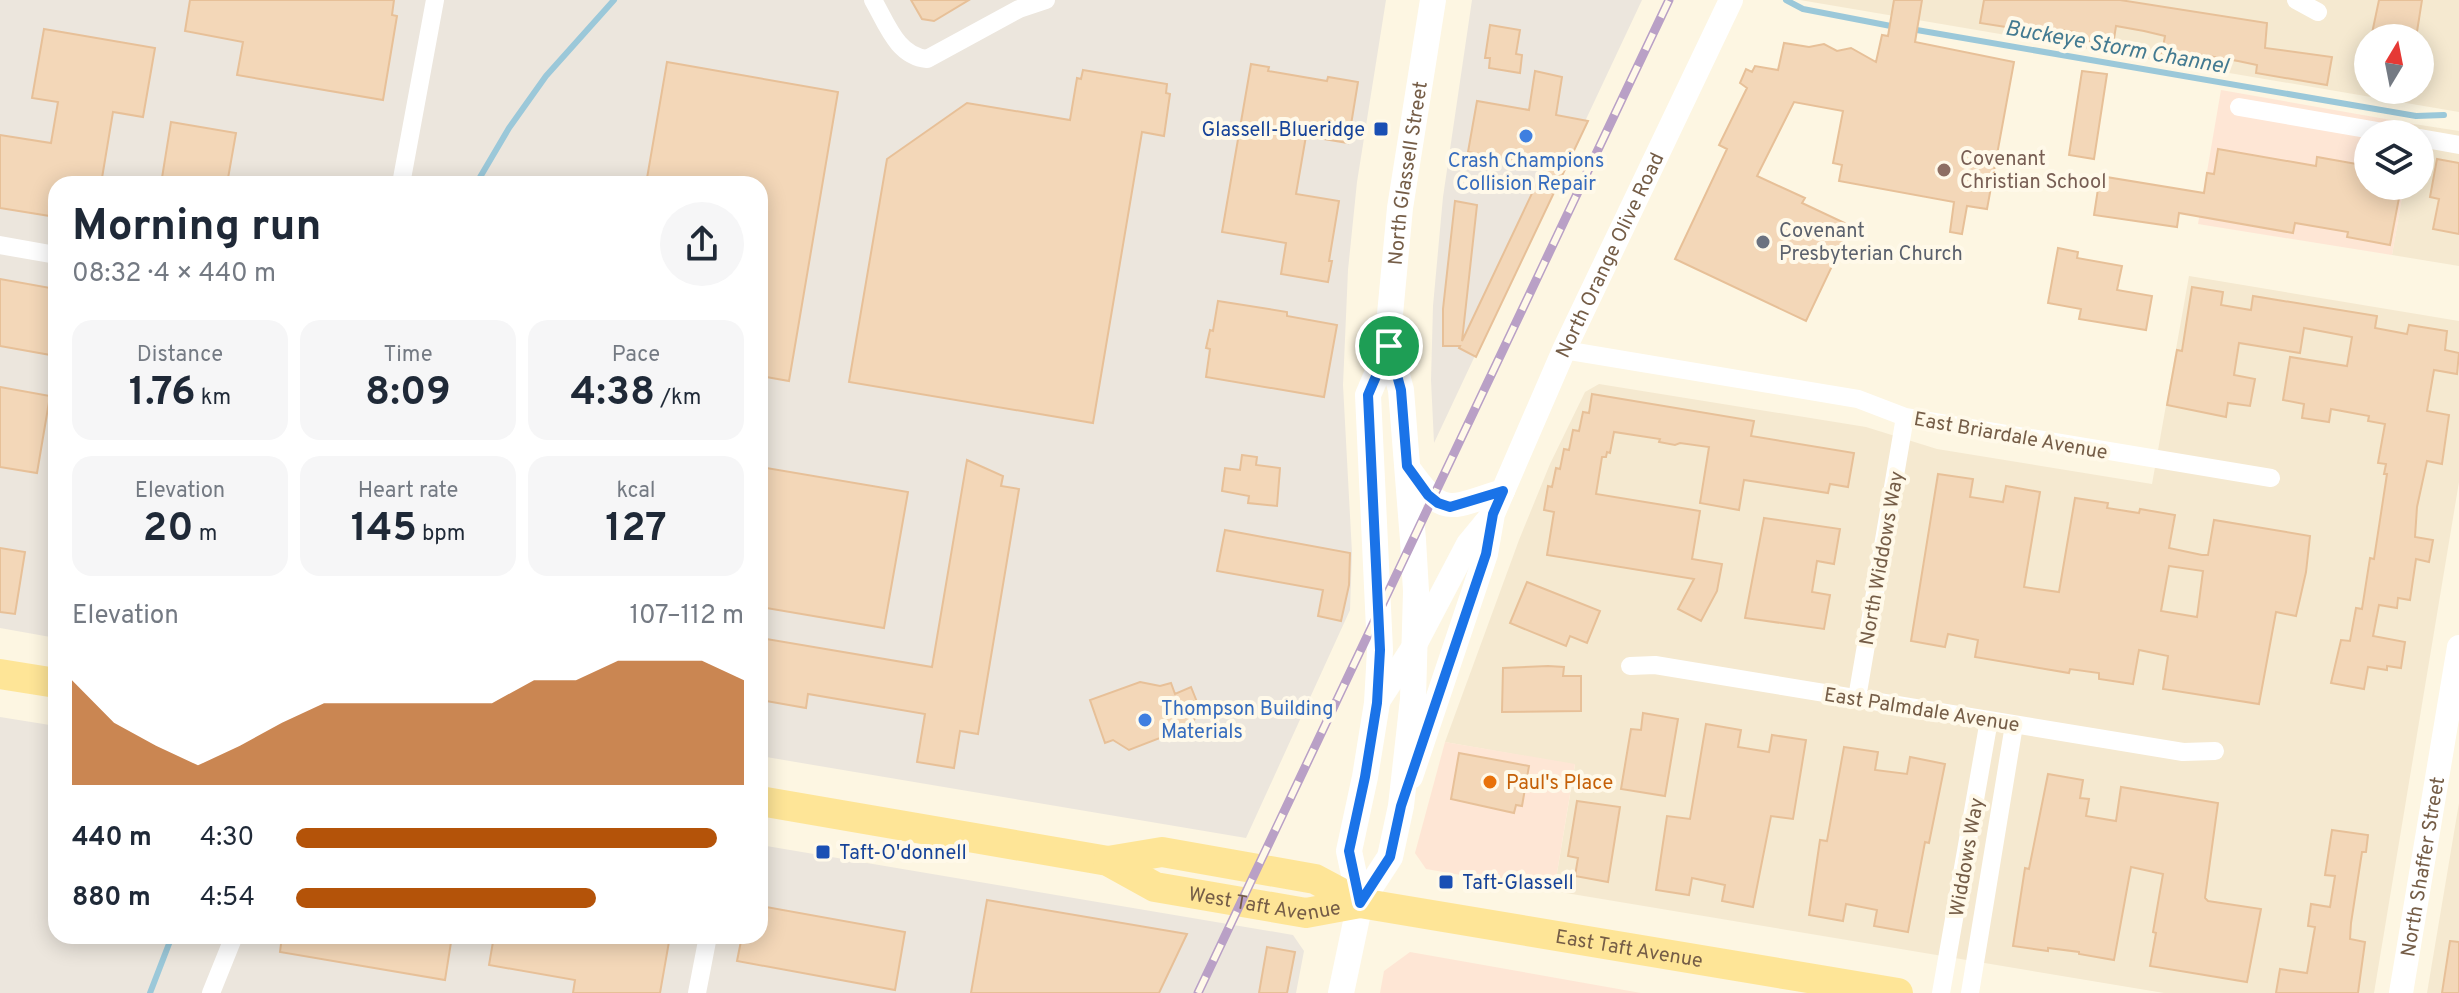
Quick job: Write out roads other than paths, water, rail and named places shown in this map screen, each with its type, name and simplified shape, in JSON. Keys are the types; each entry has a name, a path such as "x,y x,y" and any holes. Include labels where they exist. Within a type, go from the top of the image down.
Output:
{"main road":[{"name":"North Glassell Street","path":"1341,993 1360,903 1390,857 1401,806 1416,643 1416,591 1401,390 1389,346 1390,306 1400,208 1433,0"},
{"name":"North Glassell Street","path":"1360,903 1349,851 1377,703 1379,610 1368,395 1389,346"},
{"path":"0,674 48,682"},
{"name":"West Taft Avenue","path":"768,802 1108,861 1155,887 1306,913 1360,903"},
{"name":"East Taft Avenue","path":"1360,903 1898,993"}],"street":[{"path":"402,176 435,0"},
{"path":"873,0 904,52 927,59 1019,9 1046,0"},
{"name":"North Orange Olive Road","path":"1401,806 1486,554 1493,514 1564,350 1731,0"},
{"path":"2296,0 2318,12"},
{"path":"2239,107 2354,127"},
{"path":"2434,141 2459,145"},
{"path":"0,245 48,254"},
{"name":"East Briardale Avenue","path":"1564,350 1858,399 1905,417 2271,478"},
{"name":"North Widdows Way","path":"1857,698 1905,417"},
{"path":"1407,466 1428,495 1444,506 1456,506 1503,491"},
{"name":"North Orange Olive Road","path":"1377,703 1416,643 1468,544 1493,514"},
{"name":"North Shaffer Street","path":"2401,993 2459,647"},
{"name":"East Palmdale Avenue","path":"1630,666 1655,665 2183,752 2215,751"},
{"name":"Widdows Way","path":"1941,993 1989,720"},
{"name":"Widdows Way","path":"1970,993 2014,725"},
{"path":"211,993 231,944"},
{"path":"697,993 706,944"}],"waterway":[{"path":"481,176 509,128 546,76 614,0"},
{"name":"Buckeye Storm Channel","path":"1786,0 1803,9 1896,27"},
{"name":"Buckeye Storm Channel","path":"1911,29 2416,116 2444,115"},
{"path":"150,993 169,944"}],"railway":[{"path":"1198,993 1669,0"}],"place":[{"name":"Glassell-Blueridge","path":"1381,129"},
{"name":"Crash Champions Collision Repair","path":"1526,136"},
{"name":"Covenant Christian School","path":"1944,170"},
{"name":"Covenant Presbyterian Church","path":"1763,242"},
{"name":"Thompson Building Materials","path":"1145,720"},
{"name":"Paul's Place","path":"1490,782"},
{"name":"Taft-O'donnell","path":"823,852"},
{"name":"Taft-Glassell","path":"1446,882"}]}
